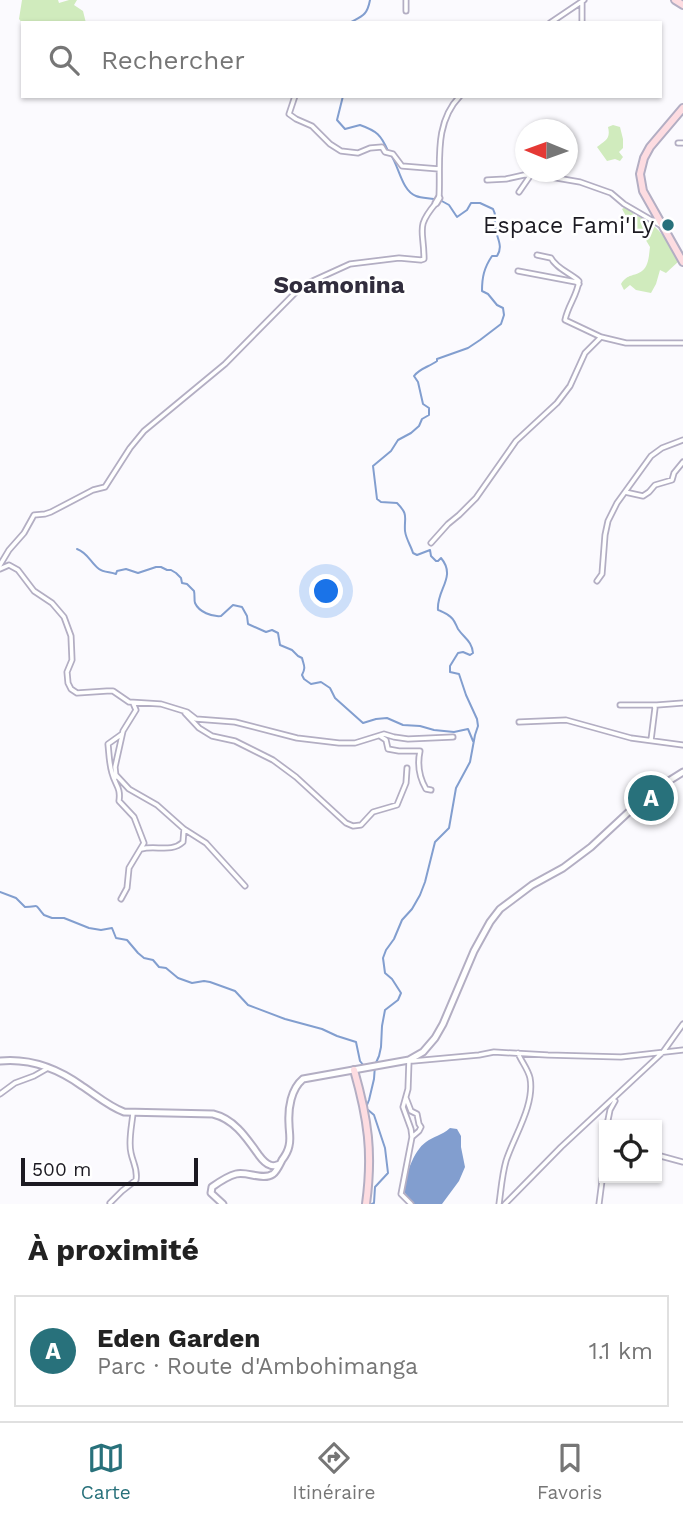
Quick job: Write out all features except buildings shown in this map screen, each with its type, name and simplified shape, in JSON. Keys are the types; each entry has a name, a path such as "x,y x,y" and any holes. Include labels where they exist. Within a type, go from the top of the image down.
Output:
{"main road":[{"path":"675,0 683,5"},
{"path":"683,108 650,147 640,172 643,191 683,262"},
{"path":"353,1071 362,1098 369,1136 369,1184 365,1204"}],"street":[{"path":"406,0 406,12"},
{"path":"553,21 583,1"},
{"path":"582,21 583,1"},
{"path":"294,98 289,114 312,126 341,151 358,153 382,147 402,166 439,169"},
{"path":"0,567 34,514 45,514 93,490 105,487 130,448 148,427 225,364 306,284 353,263 424,258 422,224 438,200 440,135 450,109 458,98"},
{"path":"487,180 515,177"},
{"path":"519,192 526,182"},
{"path":"578,182 603,189 665,228"},
{"path":"537,255 551,258 579,281 565,320 601,337 626,343 683,343"},
{"path":"518,271 579,284"},
{"path":"431,544 476,498 516,441 557,403 567,390 585,353 601,337"},
{"path":"597,581 602,574 608,522 624,492 651,456 662,448 683,440"},
{"path":"624,492 639,496 647,494 655,485 672,480 683,462"},
{"path":"0,567 9,565 18,570 34,591 52,603 64,617 71,636 72,660 67,677 71,689 77,693 113,691 125,701 161,704 184,711 196,719 235,723 297,738 339,743 355,743 384,734 408,738 453,737"},
{"path":"132,702 136,710"},
{"path":"117,782 115,767 122,734 136,710 148,703"},
{"path":"620,705 683,703"},
{"path":"651,740 654,705"},
{"path":"184,711 199,728 215,737 236,741 273,760 296,777 346,823 353,826 362,825 373,812 397,805 406,783 407,768"},
{"path":"519,722 566,720 631,738 683,745"},
{"path":"122,734 108,744 112,774 120,789 119,801 134,817 143,841 141,849"},
{"path":"380,736 386,740 388,749 420,751 418,762 421,780 426,789 432,790"},
{"path":"223,1204 211,1193 212,1187 235,1174 271,1175 280,1164 289,1148 290,1105 298,1083 303,1079 409,1060 423,1052 443,1024 474,951 500,909 531,885 563,869 648,794 683,772"},
{"path":"116,775 129,789 157,805 206,844 245,886"},
{"path":"121,899 127,888 129,868 136,852 148,847 177,847 183,842 184,829"},
{"path":"505,1204 561,1147 663,1052 683,1024"},
{"path":"409,1060 494,1052 621,1057 683,1050"},
{"path":"499,1204 507,1156 519,1132 530,1088 529,1074 518,1053"},
{"path":"409,1060 408,1089 403,1107 412,1137 401,1194 411,1204"},
{"path":"0,1061 33,1062 69,1078 115,1108 133,1113 222,1116 240,1130 275,1172"},
{"path":"0,1094 15,1083 48,1068"},
{"path":"608,1120 617,1097"},
{"path":"406,1098 411,1111 417,1114 421,1127 412,1137"},
{"path":"110,1203 136,1180 137,1170 130,1145 133,1113"},
{"path":"662,1156 683,1162"},
{"path":"271,1166 280,1164"},
{"path":"599,1204 602,1183"}],"green space":[{"path":"22,0 58,0 59,3 77,0 74,5 83,11 86,21 21,22 19,19"},
{"path":"608,127 620,127 623,139 623,148 619,152 623,157 620,161 607,161 597,147 607,139"},
{"path":"625,207 655,227 679,261 666,273 660,270 651,293 636,290 630,285 624,290 621,284 626,278 644,269 650,247 644,237 634,230 622,209"}],"water":[{"path":"450,1128 457,1129 461,1136 465,1167 459,1181 442,1204 414,1204 404,1192 414,1158 421,1146"}],"waterway":[{"path":"353,21 361,17 370,0"},
{"path":"342,98 337,120 345,129 360,125 374,132 381,137 388,151"},
{"path":"391,155 407,189 418,197 434,199"},
{"path":"372,1204 375,1187 388,1173 385,1148 374,1115 367,1109 367,1105 381,1047 385,1010 398,1000 401,993 385,973 383,958 402,920 420,895 435,842 449,828 456,788 470,762 478,726 459,674 450,672 450,666 458,653 473,653 453,619 438,610 447,578 445,565 441,558 436,561 430,550 417,555 413,553 406,534 403,510 397,503 381,502 377,499 373,466 391,451 398,440 411,433 422,419 429,415 429,408 423,404 414,376 437,359 468,348 480,340 501,324 504,315 503,308 482,291 485,269 492,256 497,256 500,248 493,209 480,203 471,203 467,210 457,217 449,205 440,200"},
{"path":"77,549 99,569 116,574 117,571 126,569 138,573 156,567 171,570 181,578 182,583 194,591 197,606 210,615 221,616 233,605 242,607 248,624 266,632 272,630 278,633 280,645 302,658 304,679 311,684 321,682 330,688 335,698 363,723 387,718 403,725 434,730 454,732 468,729 473,741"},
{"path":"0,892 16,898 25,907 36,906 44,915 52,918 64,918 89,928 112,928 116,938 127,940 144,958 153,960 159,967 166,968 178,978 192,983 210,982 235,991 248,1005 356,1042 360,1061 364,1066"}],"place":[{"name":"Espace Fami'Ly","path":"668,225"},
{"name":"Eden Garden","path":"651,798"}],"district":[{"name":"Soamonina","path":"339,285"}]}
